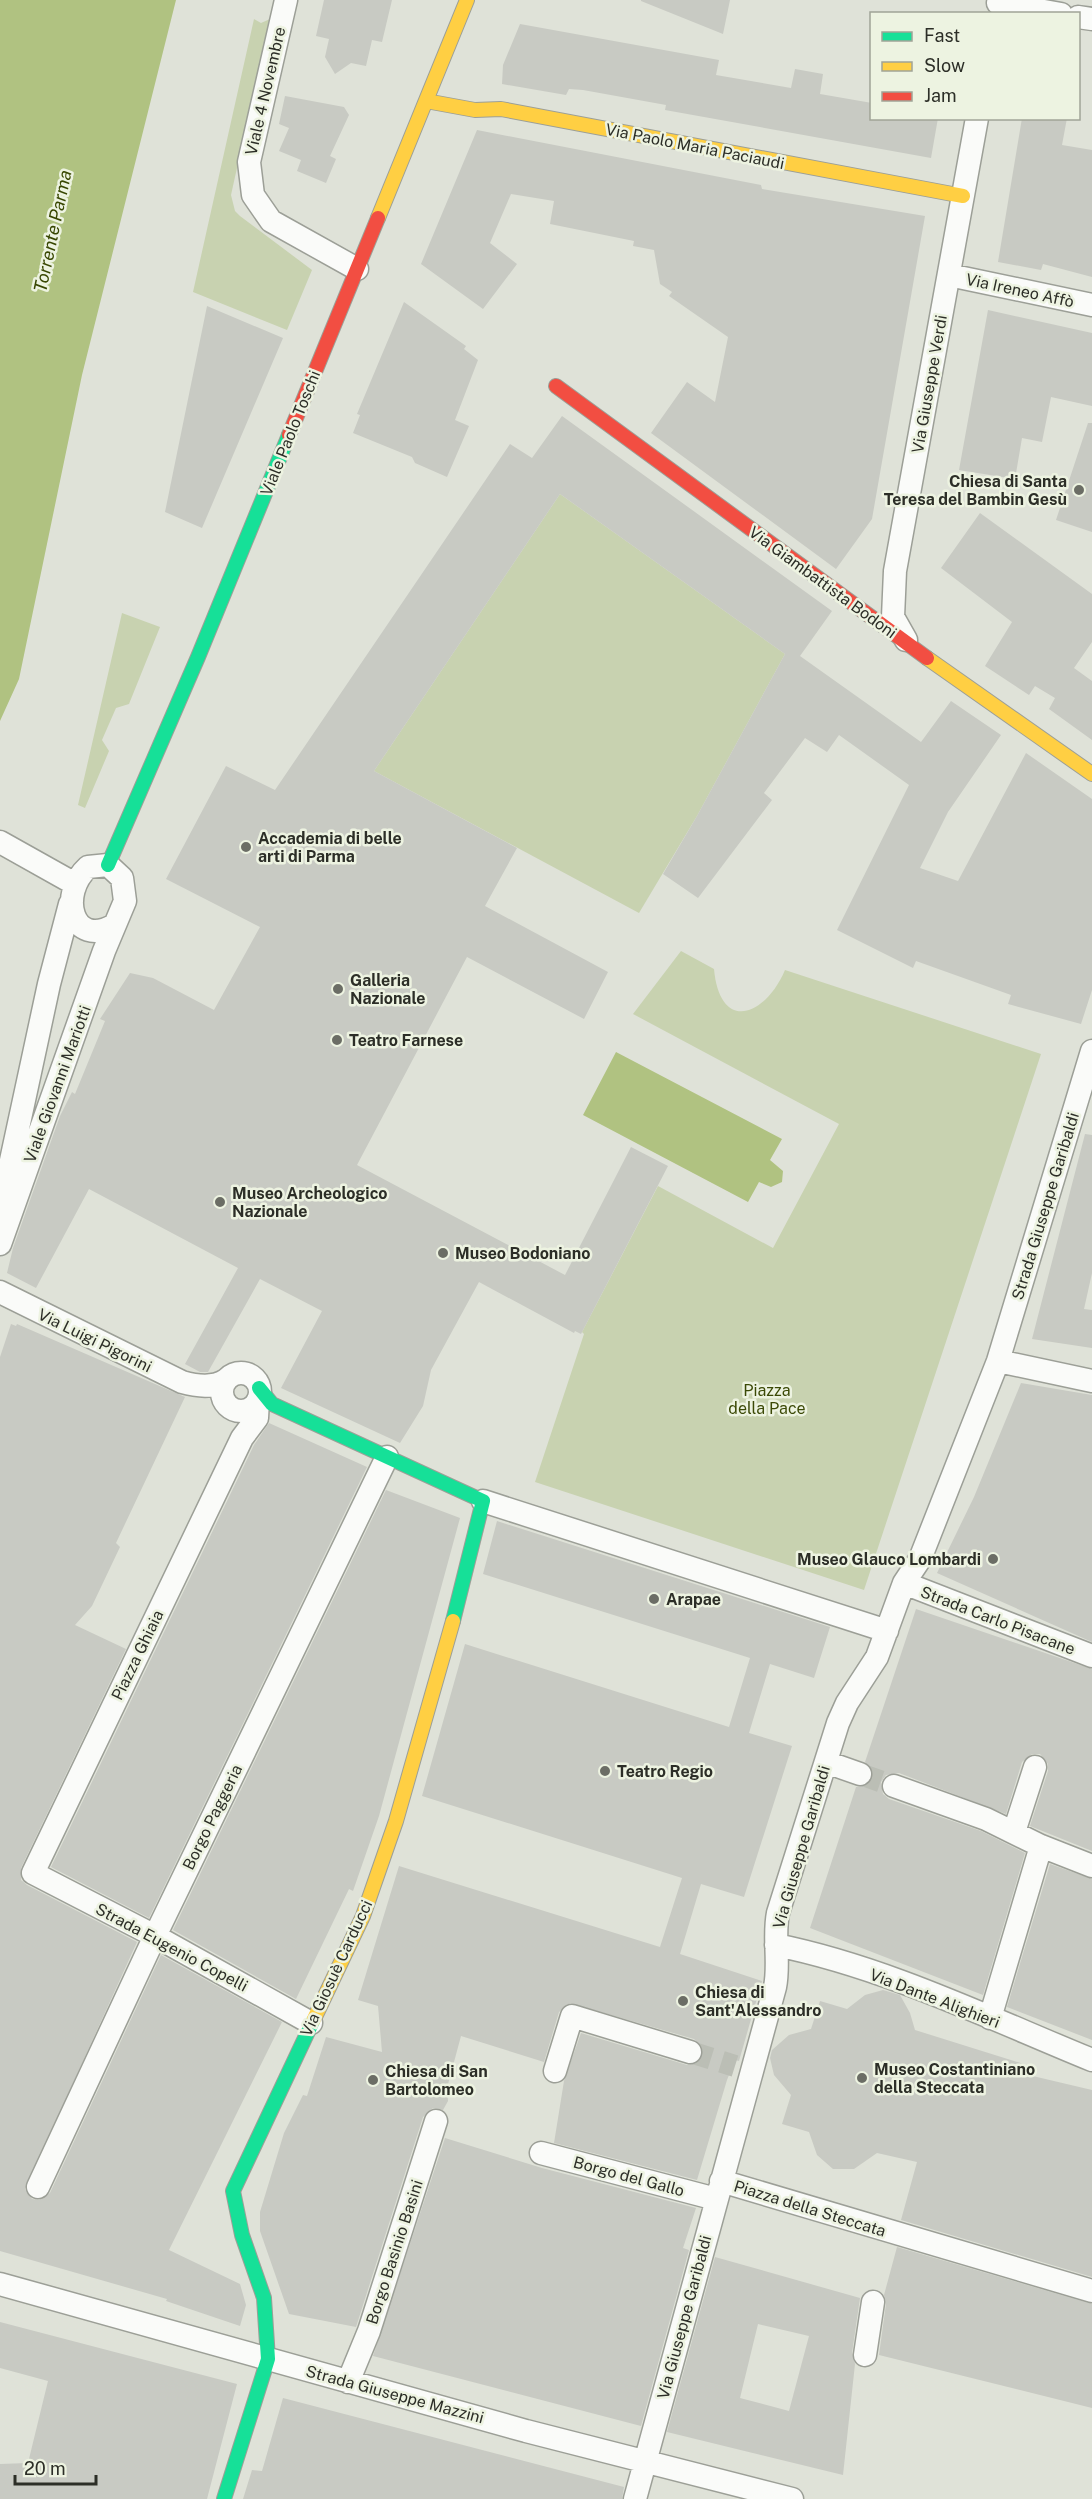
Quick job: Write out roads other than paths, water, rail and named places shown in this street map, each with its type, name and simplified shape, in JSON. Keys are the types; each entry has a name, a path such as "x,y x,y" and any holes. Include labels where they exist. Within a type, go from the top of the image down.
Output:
{"street":[{"name":"Viale 4 Novembre","path":"286,0 249,162 252,195 271,221 357,269"},
{"name":"Viale Paolo Toschi","path":"108,865 198,657 467,0"},
{"path":"997,5 1046,12"},
{"name":"Via Paolo Maria Paciaudi","path":"426,101 475,110 501,109 963,196"},
{"name":"Via Giuseppe Verdi","path":"909,645 893,617 894,580 977,120"},
{"name":"Via Ireneo Affò","path":"949,275 1092,305"},
{"name":"Via Giambattista Bodoni","path":"556,386 909,645 1092,774"},
{"path":"0,842 48,867 72,894"},
{"path":"108,865 119,873 125,889 125,901 114,925 100,930 86,928 74,916 72,894 88,867 108,865"},
{"name":"Viale Giovanni Mariotti","path":"0,1214 49,984 72,894"},
{"name":"Viale Giovanni Mariotti","path":"0,1244 114,925"},
{"name":"Strada Giuseppe Garibaldi","path":"999,1361 1092,1051"},
{"name":"Via Luigi Pigorini","path":"0,1292 78,1332 192,1385 233,1409"},
{"path":"999,1361 1092,1381"},
{"name":"Via Giuseppe Garibaldi","path":"635,2499 719,2190 744,2069 777,1978 778,1913 826,1762 842,1713 872,1667 904,1583 920,1558 999,1361"},
{"path":"192,1385 216,1384 236,1374 248,1375 259,1394 269,1402 483,1501 887,1630"},
{"path":"226,1380 222,1397 241,1416 242,1438"},
{"path":"233,1409 249,1410 259,1394"},
{"name":"Piazza Ghiaia","path":"33,1873 242,1438 257,1418 259,1394"},
{"name":"Borgo Paggeria","path":"40,2183 155,1936 387,1457"},
{"name":"Via Giosuè Carducci","path":"268,2359 264,2298 242,2235 233,2191 363,1916 396,1821 457,1605 483,1501"},
{"name":"Strada Carlo Pisacane","path":"904,1583 1092,1656"},
{"path":"826,1762 860,1774"},
{"path":"1014,1832 1035,1767"},
{"path":"894,1786 986,1819 1041,1846 1092,1866"},
{"path":"990,2018 1041,1846"},
{"name":"Strada Eugenio Copelli","path":"33,1873 155,1936 311,2023"},
{"name":"Via Dante Alighieri","path":"776,1945 805,1951 913,1987 1092,2061"},
{"path":"555,2071 572,2016 690,2052"},
{"name":"Borgo Basinio Basini","path":"348,2382 369,2331 436,2121"},
{"name":"Borgo del Gallo","path":"541,2153 719,2190"},
{"name":"Piazza della Steccata","path":"719,2190 899,2234 1092,2291"},
{"name":"Strada Giuseppe Mazzini","path":"0,2284 348,2382 792,2499"},
{"path":"865,2355 873,2302"},
{"path":"224,2499 268,2359"}],"water":[{"name":"Torrente Parma","path":"0,0 176,0 82,375 19,679 0,721"},
{"path":"616,1052 782,1139 770,1160 783,1171 782,1182 771,1187 759,1182 748,1202 583,1115"}],"tunnel":[{"path":"860,1774 894,1786"},
{"path":"690,2052 735,2066"}],"place":[{"name":"Chiesa di Santa Teresa del Bambin Gesù","path":"1079,490"},
{"name":"Accademia di belle arti di Parma","path":"246,847"},
{"name":"Galleria Nazionale","path":"338,989"},
{"name":"Teatro Farnese","path":"337,1040"},
{"name":"Museo Archeologico Nazionale","path":"220,1202"},
{"name":"Museo Bodoniano","path":"443,1253"},
{"name":"Museo Glauco Lombardi","path":"993,1559"},
{"name":"Arapae","path":"654,1599"},
{"name":"Teatro Regio","path":"605,1771"},
{"name":"Chiesa di Sant'Alessandro","path":"683,2001"},
{"name":"Museo Costantiniano della Steccata","path":"862,2078"},
{"name":"Chiesa di San Bartolomeo","path":"373,2080"}],"park label":[{"name":"Piazza della Pace","path":"767,1399"}]}
